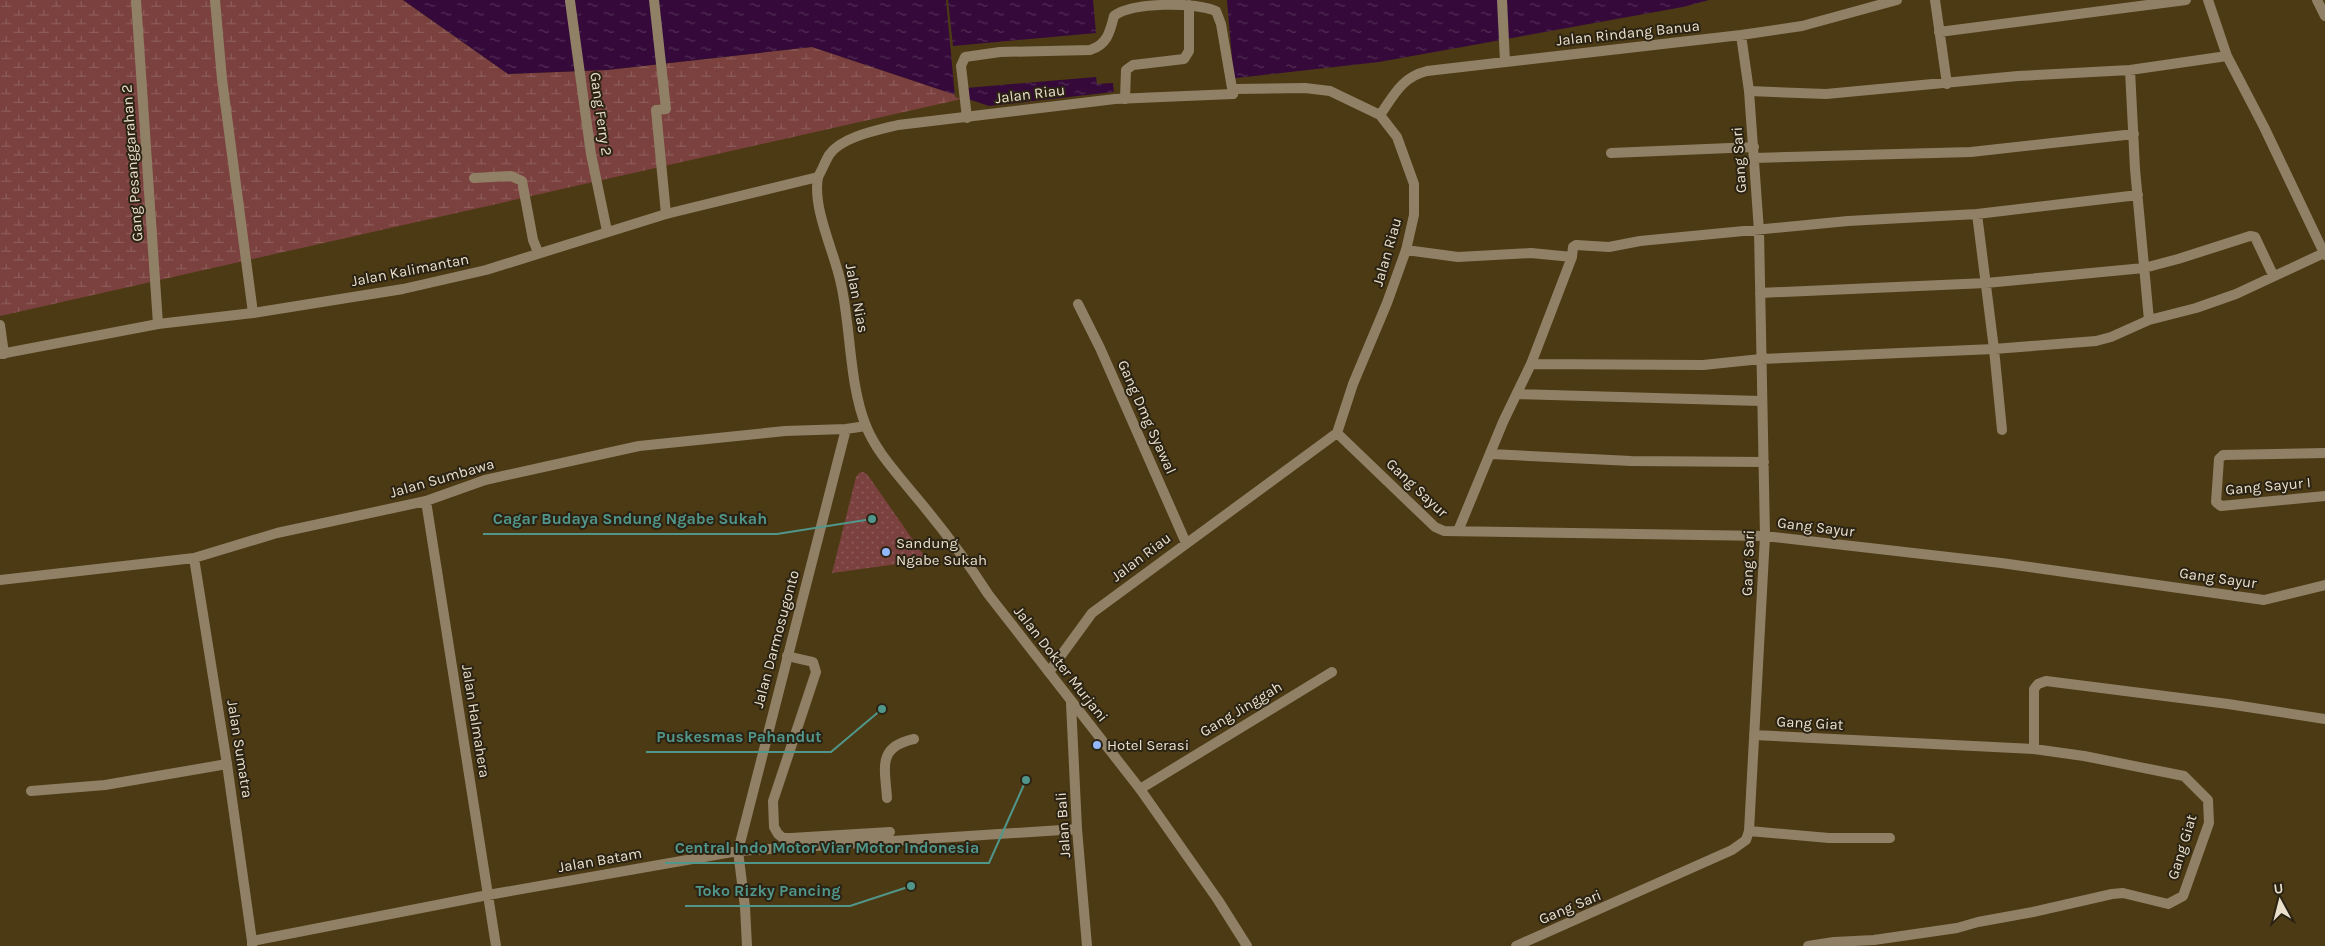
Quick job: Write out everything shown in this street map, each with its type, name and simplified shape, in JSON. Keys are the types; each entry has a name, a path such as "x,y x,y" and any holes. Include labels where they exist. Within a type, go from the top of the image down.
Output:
{"street":[{"name":"Gang Pesanggarahan 2","path":"136,0 158,324"},
{"path":"215,0 224,89 253,313"},
{"path":"654,0 666,110 656,110 666,214"},
{"path":"1502,0 1505,62"},
{"name":"Jalan Rindang Banua","path":"1380,115 1404,82 1413,74 1457,66 1742,35 1802,26 1896,0"},
{"path":"1935,0 1947,84"},
{"path":"1939,32 2186,0"},
{"path":"1531,364 1703,365 1761,359 1994,350 2096,341 2111,337 2148,320 2196,308 2236,294 2273,275 2324,254 2264,127 2227,56 2208,0"},
{"path":"2317,0 2325,16"},
{"name":"Gang Ferry 2","path":"570,1 591,154 607,231"},
{"path":"966,118 961,66 965,57 992,53 1090,50 1100,46 1109,34 1114,16 1121,10 1189,4 1206,6 1216,11 1221,24 1233,94"},
{"path":"1125,99 1126,70 1133,65 1184,59 1189,51 1189,4"},
{"name":"Gang Sari","path":"1516,946 1732,850 1746,840 1749,831 1765,536 1758,230 1749,91 1742,35"},
{"path":"1749,91 1826,94 2018,76 2130,70 2227,56"},
{"path":"2130,70 2148,320"},
{"name":"Jalan Riau","path":"818,177 830,154 863,134 898,125 1125,99 1233,94 1234,89 1305,88 1330,91 1380,115 1396,137 1414,184 1414,215 1406,250 1387,303 1353,384 1337,433 1092,613 1050,672"},
{"path":"1612,154 1971,152 2134,134"},
{"path":"474,178 511,176 522,181 532,234 538,252"},
{"name":"Jalan Kalimantan","path":"2,354 158,324 253,313 403,289 486,270 538,252 666,214 818,177"},
{"name":"Jalan Nias","path":"818,177 817,184 821,210 842,284 857,389 866,426"},
{"path":"1458,531 1531,364 1572,257 1573,247 1576,245 1609,247 1640,241 1848,221 1977,214 2138,195"},
{"path":"1977,214 2002,430"},
{"path":"1760,293 1986,282 2144,268 2250,236 2255,237 2273,275"},
{"path":"1406,250 1458,258 1531,253 1572,257"},
{"name":"Gang Dmg Syawal","path":"1078,304 1100,348 1186,543"},
{"path":"0,325 2,354"},
{"path":"1517,394 1761,401"},
{"name":"Jalan Sumbawa","path":"0,580 194,558 277,534 426,501 485,480 639,446 785,431 846,429 866,426"},
{"name":"Jalan Dokter Murjani","path":"866,426 884,458 964,559 988,594 1050,672 1071,703 1140,789 1218,900 1247,946"},
{"name":"Jalan Darmosugonto","path":"747,946 745,907 738,851 846,429"},
{"name":"Gang Sayur","path":"1337,433 1435,527 1444,531 1765,536 2001,563 2264,600 2325,585"},
{"path":"1491,454 1631,460 1764,462"},
{"name":"Gang Sayur I","path":"2325,454 2222,455 2219,459 2216,502 2221,506 2325,496"},
{"name":"Jalan Halmahera","path":"426,501 496,946"},
{"name":"Jalan Sumatra","path":"194,558 227,764 252,943"},
{"path":"787,656 813,662 816,672 774,801 774,826 778,834 783,838 791,838 890,834"},
{"name":"Gang Jinggah","path":"1140,789 1332,672"},
{"path":"2034,749 2034,689 2038,684 2046,681 2325,718"},
{"name":"Jalan Bali","path":"1071,703 1077,829 1087,946"},
{"name":"Gang Giat","path":"1754,735 2034,749 2084,756 2184,776 2208,800 2209,822 2182,896 2168,904 2123,893 2112,894 1978,922 1958,928 1874,940 1834,942 1808,946"},
{"path":"887,798 885,760 887,754 891,748 901,742 914,739"},
{"path":"31,791 106,785 227,764"},
{"name":"Jalan Batam","path":"252,943 488,896 738,851 890,834 1077,829"},
{"path":"1749,831 1830,838 1890,838"}],"green space":[{"path":"0,0 403,0 508,74 607,70 812,47 966,98 0,316"},
{"path":"859,473 867,474 927,560 832,573 856,477"}],"water":[{"path":"403,0 1709,0 1683,7 1379,62 989,106 812,47 607,70 508,74"}],"pier":[{"path":"946,0 948,0 953,46 1096,33 1093,0 1227,0 1234,81 1114,95 1113,83 1097,84 1096,77 966,88 967,101 955,97"}],"place":[{"name":"Cagar Budaya Sndung Ngabe Sukah","path":"872,519"},
{"name":"Sandung Ngabe Sukah","path":"886,552"},
{"name":"Puskesmas Pahandut","path":"882,709"},
{"name":"Hotel Serasi","path":"1097,745"},
{"name":"Central Indo Motor Viar Motor Indonesia","path":"1026,780"},
{"name":"Toko Rizky Pancing","path":"911,886"}]}
